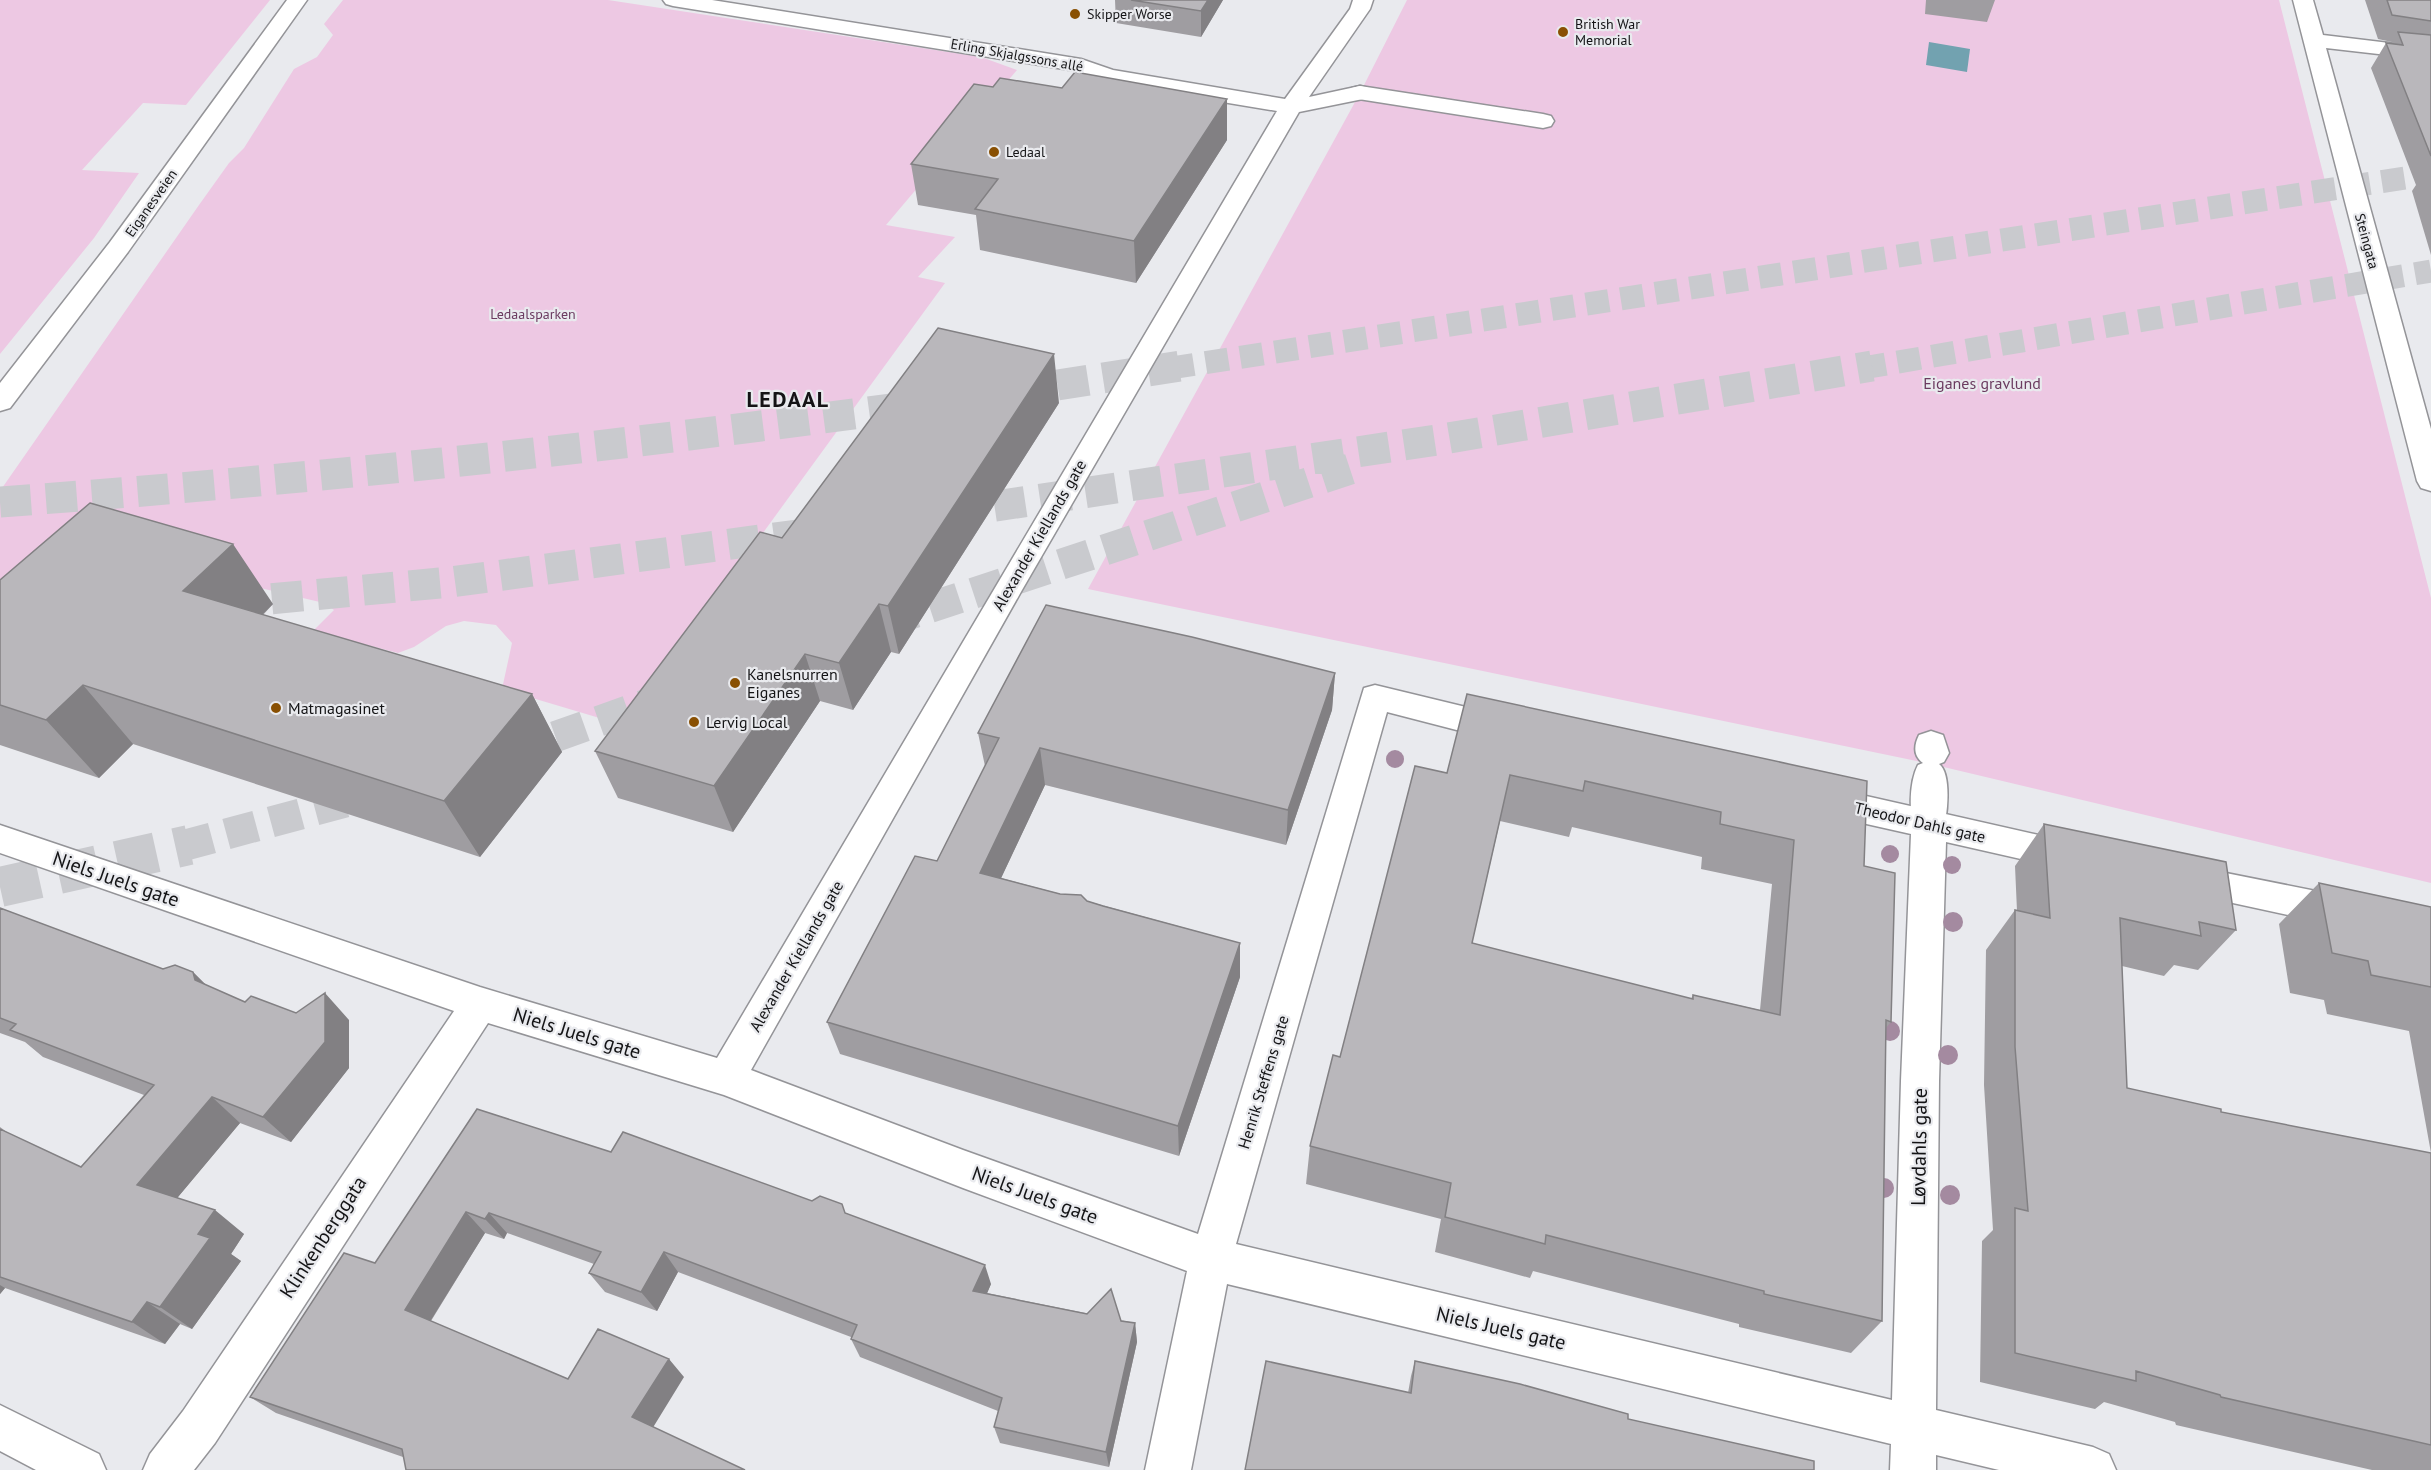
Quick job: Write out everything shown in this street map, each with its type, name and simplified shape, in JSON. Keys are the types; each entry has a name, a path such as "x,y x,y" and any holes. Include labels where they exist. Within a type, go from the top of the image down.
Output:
{"street":[{"name":"Eiganesveien","path":"0,402 119,247 297,0"},
{"name":"Alexander Kiellands gate","path":"726,1078 1008,588 1291,107 1360,9 1363,0"},
{"name":"Steingata","path":"2303,0 2431,482"},
{"name":"Erling Skjalgssons allé","path":"688,1 1081,64 1108,76 1291,107 1359,93 1543,120"},
{"path":"2313,40 2431,54"},
{"name":"Henrik Steffens gate","path":"1168,1470 1211,1259 1376,698 1536,736"},
{"name":"Løvdahls gate","path":"1912,1449 1931,757"},
{"name":"Theodor Dahls gate","path":"1790,793 2106,864"},
{"name":"Niels Juels gate","path":"0,839 480,1004 726,1078 963,1169 1211,1259 1912,1449 2093,1470"},
{"path":"2153,873 2431,930"},
{"name":"Klinkenberggata","path":"166,1470 200,1427 432,1072 480,1004"},
{"path":"0,1427 83,1470"}],"green space":[{"path":"0,0 270,0 186,105 143,103 82,170 139,173 94,238 0,354"},
{"name":"Ledaalsparken","path":"343,0 608,0 981,57 1017,70 886,225 955,237 918,277 945,283 623,725 502,689 512,643 496,625 464,621 446,626 414,647 398,653 313,631 334,610 324,603 214,577 0,626 0,491 199,205 229,163 244,148 294,69 317,57 333,35 324,24"},
{"name":"Eiganes gravlund","path":"1407,0 2279,0 2431,598 2431,883 1931,764 1088,589 1360,93"}],"water":[{"path":"1929,42 1970,49 1967,72 1926,65"}],"building":[{"path":"1131,0 1208,0 1201,11"},
{"path":"2387,0 2431,0 2431,21 2392,15"},
{"path":"2398,32 2431,35 2431,156 2386,43 2403,45"},
{"path":"1075,72 1227,99 1134,241 975,209 998,179 911,164 974,84 993,87 1000,78 1062,88"},
{"path":"938,328 1054,354 888,606 879,604 839,663 805,654 714,786 595,751 760,532 782,538"},
{"path":"90,503 233,544 183,591 532,694 444,801 83,685 46,720 0,705 0,580"},
{"path":"1046,605 1192,637 1335,673 1288,810 1040,748 980,873 1060,894 1081,895 1087,901 1103,906 1240,943 1178,1126 827,1022 915,856 937,861 999,738 978,733"},
{"path":"1467,694 1867,781 1864,866 1895,873 1891,1022 1886,1020 1882,1321 1764,1294 1764,1291 1546,1235 1545,1244 1445,1217 1451,1183 1310,1146 1333,1055 1340,1057 1415,766 1447,773","holes":["1510,775 1583,791 1585,781 1721,812 1720,824 1794,840 1780,1015 1693,995 1693,999 1472,943"]},
{"path":"2044,824 2226,862 2236,930 2199,922 2201,936 2120,918 2127,1088 2221,1109 2221,1112 2431,1153 2431,1445 2221,1397 2136,1371 2136,1381 2015,1353 2015,1208 2028,1211 2015,1047 2015,910 2050,918"},
{"path":"2319,883 2431,907 2431,987 2371,975 2368,961 2332,953"},
{"path":"0,908 163,969 175,965 193,972 195,980 245,1002 251,996 296,1013 325,993 325,1042 263,1117 212,1097 137,1185 215,1210 198,1234 210,1238 160,1307 147,1302 132,1322 0,1277 0,1129 81,1167 154,1085 10,1030 16,1024 0,1018"},
{"path":"477,1109 611,1152 623,1132 812,1201 820,1196 842,1204 845,1213 985,1265 973,1291 1087,1314 1111,1289 1121,1321 1135,1323 1106,1452 994,1427 1002,1398 851,1339 857,1325 664,1252 641,1292 589,1273 601,1252 489,1213 485,1219 466,1212 405,1310 568,1379 598,1329 669,1359 632,1417 745,1470 406,1470 402,1449 250,1397 344,1253 375,1263"},
{"path":"1266,1361 1411,1393 1415,1361 1520,1384 1628,1414 1628,1419 1814,1461 1814,1470 1245,1470"}],"tunnel":[{"path":"1171,368 2431,174"},
{"path":"1863,368 2431,271"},
{"path":"1012,392 1181,366"},
{"path":"949,513 1437,440 1872,366"},
{"path":"0,502 461,461 690,435 920,405"},
{"path":"886,622 1350,469"},
{"path":"226,603 451,582 827,531"},
{"path":"512,752 667,697"},
{"path":"182,846 371,795"},
{"path":"0,887 189,845"}],"place":[{"name":"Skipper Worse","path":"1075,14"},
{"name":"British War Memorial","path":"1563,32"},
{"name":"Ledaal","path":"994,152"},
{"name":"Kanelsnurren Eiganes","path":"735,683"},
{"name":"Matmagasinet","path":"276,708"},
{"name":"Lervig Local","path":"694,722"}],"district":[{"name":"LEDAAL","path":"788,399"}]}
